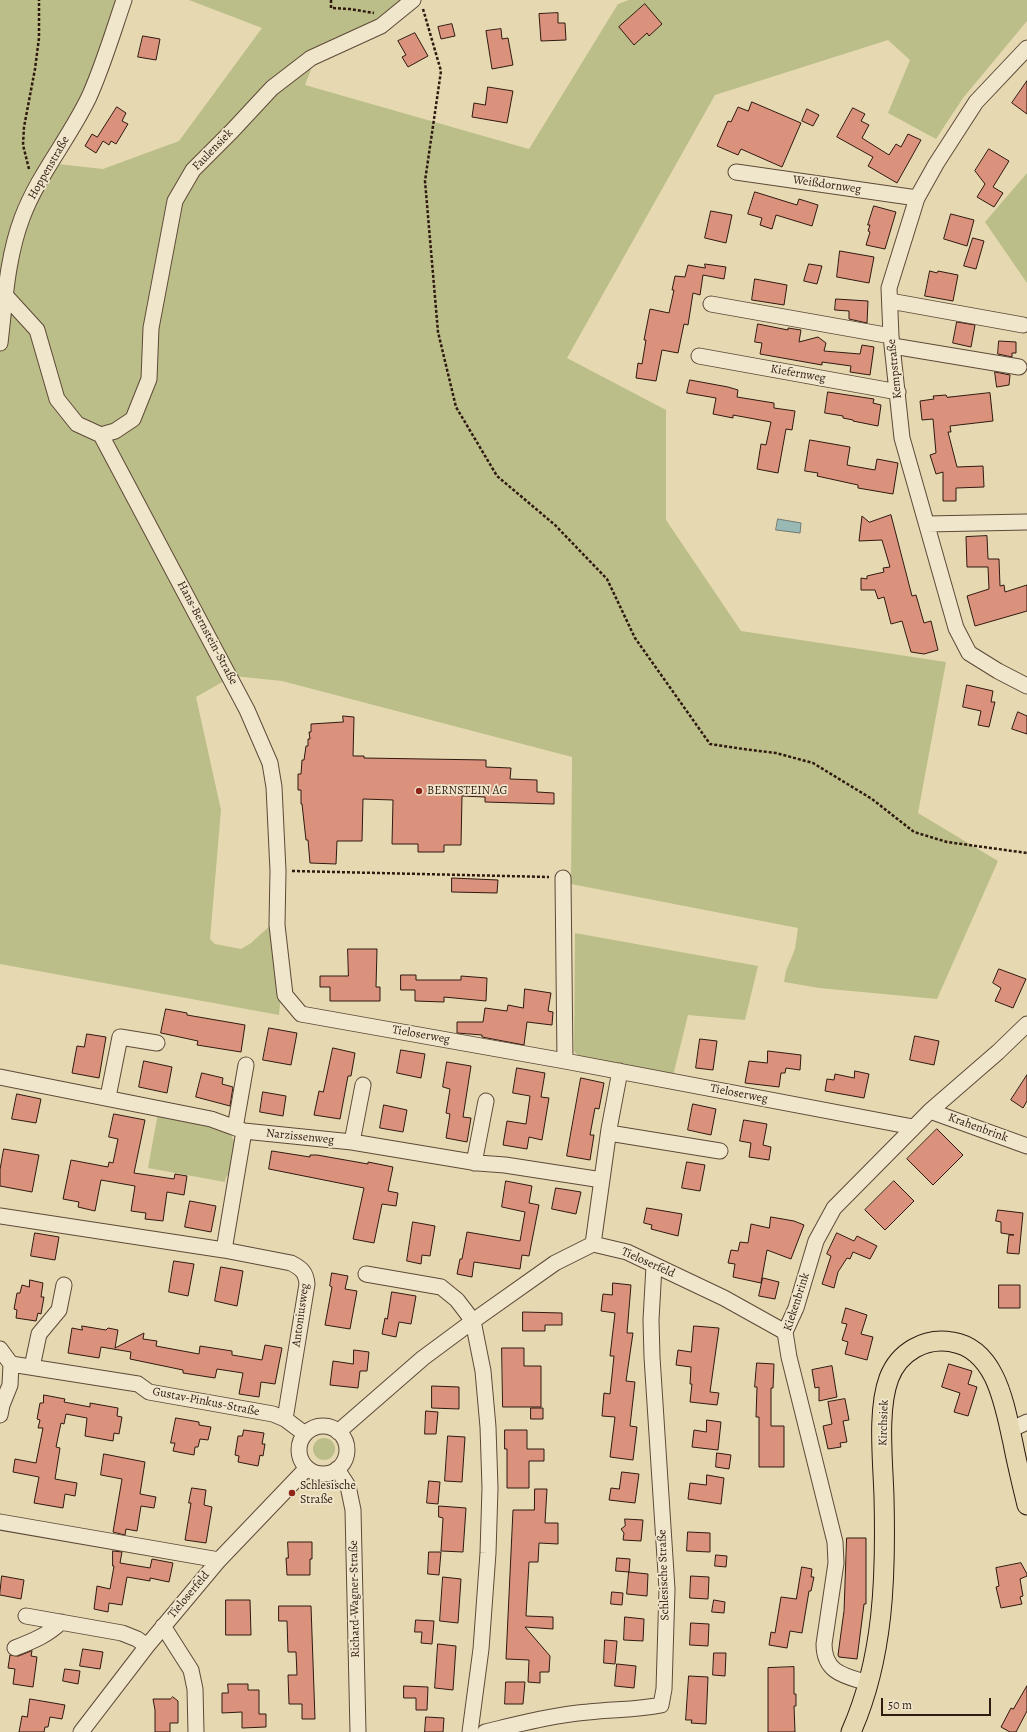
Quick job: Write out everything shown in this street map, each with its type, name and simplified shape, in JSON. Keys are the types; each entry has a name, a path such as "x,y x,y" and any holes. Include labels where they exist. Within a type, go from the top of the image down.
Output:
{"main road":[{"name":"Kirchsiek","path":"851,1732 868,1683 878,1639 883,1598 885,1547 883,1405 885,1390 897,1362 918,1345 928,1342 953,1342 966,1347 979,1356 992,1373 1001,1391 1027,1505"}],"street":[{"name":"Hoppenstraße","path":"0,343 11,254 22,218 34,191 64,143 89,96 124,0"},
{"name":"Faulensiek","path":"100,435 116,431 133,419 149,378 151,328 175,201 193,170 272,88 311,58 381,26 418,4"},
{"name":"Kempstraße","path":"1027,48 976,102 936,164 917,198 889,288 892,341 902,438 956,628 969,653 1027,686"},
{"name":"Weißdornweg","path":"736,172 917,198"},
{"path":"5,295 37,330 57,399 77,424 100,435"},
{"path":"890,301 1023,325"},
{"path":"711,304 1019,367"},
{"name":"Kiefernweg","path":"699,356 898,392"},
{"name":"Hans-Bernstein-Straße","path":"100,435 244,704 270,763 274,787 278,871 277,925 285,995 301,1014"},
{"path":"926,524 1027,522"},
{"path":"563,878 565,1061"},
{"name":"Tieloserweg","path":"301,1014 565,1061 913,1127"},
{"name":"Kiekenbrink","path":"868,1683 844,1676 833,1670 824,1654 824,1644 836,1563 835,1542 789,1357 785,1332 796,1308 816,1241 834,1208 913,1127 998,1052 1027,1024"},
{"path":"108,1097 120,1037 157,1043"},
{"path":"224,1250 240,1129 246,1065"},
{"path":"338,1432 423,1358 473,1321 555,1263 593,1244 609,1133 620,1072"},
{"name":"Narzissenweg","path":"0,1076 211,1119 240,1129 352,1142 474,1163 506,1165 602,1180"},
{"path":"352,1142 363,1086"},
{"path":"474,1163 486,1101"},
{"name":"Krahenbrink","path":"930,1111 1027,1146"},
{"path":"609,1133 720,1151"},
{"name":"Antoniusweg","path":"0,1216 224,1250 291,1263 304,1272 307,1278 306,1298 286,1419"},
{"name":"Tieloserfeld","path":"593,1244 627,1252 724,1298 785,1332"},
{"name":"Schlesische Straße","path":"485,1732 537,1720 588,1712 642,1709 662,1705 664,1689 667,1589 652,1350 651,1320 654,1266"},
{"path":"366,1274 441,1287 457,1300 473,1321 483,1371 488,1427 490,1488 488,1553 481,1649 470,1732"},
{"path":"32,1367 39,1334 59,1310 64,1285"},
{"path":"0,1350 11,1364 10,1385 2,1405 0,1415"},
{"name":"Gustav-Pinkus-Straße","path":"11,1364 138,1384 149,1392 273,1414 286,1419 305,1434"},
{"path":"1010,1430 1027,1422"},
{"path":"321,1426 330,1427 338,1432 344,1438 346,1446 346,1455 343,1463 337,1469 322,1474 307,1468 302,1462 299,1448 301,1440 305,1434 312,1428 321,1426"},
{"name":"Tieloserfeld","path":"81,1732 163,1626 219,1560 307,1468"},
{"name":"Richard-Wagner-Straße","path":"337,1469 348,1486 353,1510 358,1732"},
{"path":"0,1522 219,1560"},
{"path":"26,1616 122,1633 137,1639 147,1646"},
{"path":"15,1648 52,1632 62,1622"},
{"path":"163,1626 191,1670 195,1689 196,1732"}],"path":[{"path":"34,191 23,145 24,127 39,38 39,0"},
{"path":"331,0 331,8 379,13 381,26"},
{"path":"418,4 441,71 425,181 438,332 456,407 497,476 555,525 607,580 635,638 710,744 743,750 776,753 813,763 872,799 914,832 947,842 1027,853"},
{"path":"278,871 563,878"}],"green space":[{"path":"0,0 121,0 87,93 48,163 103,169 179,141 262,28 189,0 403,0 345,50 312,67 305,85 529,149 618,4 629,0 1027,0 1027,21 963,98 936,139 888,113 910,60 888,40 715,95 567,358 666,410 666,520 741,631 946,662 918,813 998,861 937,999 819,988 784,982 786,971 795,949 798,928 571,884 572,757 282,681 233,676 196,697 221,810 210,939 215,944 241,949 251,943 274,922 281,994 279,1015 0,964"},
{"path":"1027,173 1027,283 985,222"},
{"path":"575,933 758,966 745,1020 688,1015 673,1076 580,1058 574,1051"},
{"path":"158,1113 223,1129 230,1134 235,1142 230,1173 226,1177 225,1182 148,1168"},
{"path":"324,1438 332,1441 335,1449 332,1457 324,1460 316,1457 313,1449 316,1441"}],"water":[{"path":"778,519 801,523 800,533 776,530"}],"building":[{"path":"645,4 662,24 649,36 647,33 634,45 619,27"},
{"path":"558,13 558,23 565,23 566,40 541,41 539,14"},
{"path":"452,24 455,36 441,39 438,27"},
{"path":"501,29 502,39 508,38 513,65 492,69 486,31"},
{"path":"415,33 428,56 408,67 402,57 406,55 398,41"},
{"path":"143,36 160,39 156,60 138,57"},
{"path":"1027,81 1027,114 1012,103"},
{"path":"488,87 513,91 507,123 472,117 474,103 485,105"},
{"path":"752,102 801,123 782,167 741,149 738,155 717,146 728,121 731,122 738,107 748,111"},
{"path":"117,107 126,113 122,121 128,124 116,144 111,141 109,145 103,141 96,153 85,146 92,134 97,137"},
{"path":"853,108 865,114 861,121 869,125 862,138 889,155 896,144 901,147 908,134 921,140 897,183 868,166 873,157 837,137"},
{"path":"807,109 819,115 813,126 802,121"},
{"path":"989,149 1009,161 993,187 1003,193 994,207 977,197 985,184 975,171"},
{"path":"755,192 797,205 799,199 818,205 812,226 776,215 772,229 760,225 762,218 748,214"},
{"path":"874,206 896,212 885,249 866,245 870,232 868,231 870,225 868,225"},
{"path":"711,211 732,215 726,243 705,238"},
{"path":"951,214 974,220 967,246 944,239"},
{"path":"973,238 984,241 976,269 964,266"},
{"path":"840,251 874,257 869,283 837,277"},
{"path":"705,264 726,267 724,279 703,275 700,295 693,293 688,325 684,324 678,353 662,350 656,381 636,378 638,363 642,364 646,340 644,340 650,309 669,313 674,290 672,290 675,276 685,277 688,265 705,268"},
{"path":"809,264 822,266 817,284 804,281"},
{"path":"930,271 958,275 953,301 925,296"},
{"path":"755,279 787,285 784,305 752,300"},
{"path":"836,299 868,301 867,323 849,319 849,311 835,310"},
{"path":"957,322 975,325 971,347 953,343"},
{"path":"758,324 788,330 788,328 801,330 799,342 818,337 826,343 824,351 860,354 862,345 874,347 870,375 850,372 851,366 822,362 822,365 760,354 762,343 755,342"},
{"path":"999,341 1016,342 1016,353 1012,353 1012,357 998,354"},
{"path":"995,372 1010,375 1009,385 997,387"},
{"path":"690,380 728,387 738,390 737,397 774,403 774,408 795,411 792,430 786,429 778,473 757,469 761,444 766,445 771,422 733,415 733,418 713,414 716,398 687,393"},
{"path":"828,392 874,399 873,403 881,405 878,426 853,421 843,418 843,416 825,413"},
{"path":"990,393 993,421 950,426 951,432 948,432 957,467 983,466 984,487 956,488 956,501 943,501 943,472 936,474 930,455 936,453 933,419 922,420 920,401 934,399 933,396 946,395 947,397"},
{"path":"810,440 850,447 847,465 875,470 877,459 898,463 893,494 858,488 858,485 817,476 818,473 805,471"},
{"path":"891,515 912,596 916,595 924,623 931,621 938,650 924,654 911,652 902,621 891,624 884,597 878,599 875,590 861,590 861,578 867,579 867,576 884,572 883,568 890,567 882,540 859,541 862,516 869,522"},
{"path":"987,536 988,559 999,559 1000,586 1004,585 1005,592 1027,585 1027,611 975,626 967,596 989,589 988,567 967,567 966,537"},
{"path":"967,685 993,691 991,702 995,702 989,727 978,725 981,711 963,707"},
{"path":"1018,712 1027,716 1027,734 1012,729"},
{"name":"BERNSTEIN AG","path":"343,716 354,717 353,756 364,756 364,758 486,760 486,767 511,768 510,779 537,780 537,792 554,793 554,804 485,802 485,797 462,796 461,845 444,845 444,852 418,852 418,844 392,844 393,800 363,799 362,841 337,841 336,864 310,863 308,840 306,840 301,804 301,790 298,790 298,774 301,774 302,760 304,760 306,746 308,746 308,739 310,739 309,732 311,732 311,724 343,722"},
{"path":"452,878 498,880 497,893 452,892"},
{"path":"348,949 377,949 376,987 380,987 380,1001 330,1001 330,987 320,987 320,976 348,976"},
{"path":"999,969 1026,979 1013,1008 995,1001 1001,988 993,983"},
{"path":"401,975 416,975 416,980 461,980 461,976 487,978 486,1001 444,997 444,1002 415,1001 415,990 401,990"},
{"path":"525,989 551,993 548,1011 553,1012 552,1025 527,1022 524,1045 482,1037 482,1035 457,1033 457,1022 483,1022 485,1008 507,1011 508,1005 523,1008"},
{"path":"166,1009 187,1013 187,1015 245,1025 241,1052 197,1045 198,1041 161,1033"},
{"path":"269,1028 297,1033 291,1065 263,1060"},
{"path":"87,1034 106,1037 99,1078 72,1073 77,1046 84,1047"},
{"path":"915,1036 939,1041 934,1065 910,1060"},
{"path":"700,1039 717,1041 713,1070 696,1068"},
{"path":"333,1048 355,1053 351,1076 348,1076 340,1119 314,1115 319,1091 323,1092"},
{"path":"401,1050 425,1054 421,1078 397,1073"},
{"path":"768,1051 801,1055 800,1070 786,1068 785,1073 781,1073 779,1087 745,1083 749,1061 767,1063"},
{"path":"144,1061 172,1067 167,1093 139,1087"},
{"path":"447,1062 471,1066 463,1117 471,1118 467,1142 446,1138 450,1114 446,1113 450,1089 443,1087"},
{"path":"517,1068 545,1073 541,1097 549,1098 542,1140 529,1137 527,1149 503,1145 507,1121 526,1124 530,1096 513,1093"},
{"path":"855,1071 869,1074 864,1098 825,1091 827,1079 834,1080 835,1074 854,1078"},
{"path":"202,1073 223,1078 222,1084 233,1087 230,1106 196,1097"},
{"path":"1027,1075 1027,1101 1023,1108 1011,1100"},
{"path":"581,1078 604,1083 599,1109 595,1108 590,1135 594,1135 590,1160 567,1156"},
{"path":"263,1092 286,1096 283,1116 260,1112"},
{"path":"17,1094 41,1099 36,1123 12,1119"},
{"path":"693,1104 716,1109 711,1135 688,1130"},
{"path":"384,1105 407,1110 403,1132 380,1128"},
{"path":"114,1114 145,1120 134,1173 174,1179 175,1174 187,1176 184,1195 167,1192 163,1221 145,1219 146,1213 131,1211 135,1186 101,1180 95,1211 78,1207 79,1202 63,1199 71,1160 108,1167 109,1162 113,1163 118,1139 109,1137"},
{"path":"744,1120 767,1124 763,1145 771,1147 769,1160 749,1157 751,1143 740,1141"},
{"path":"937,1129 963,1155 933,1185 907,1159"},
{"path":"4,1149 39,1155 32,1192 0,1186 0,1170"},
{"path":"272,1151 310,1157 310,1155 317,1155 393,1167 388,1191 398,1193 396,1206 382,1204 374,1243 353,1239 364,1188 269,1169"},
{"path":"687,1162 705,1165 700,1191 682,1188"},
{"path":"506,1181 532,1186 529,1203 539,1205 529,1256 522,1255 520,1269 474,1262 472,1277 457,1274 460,1259 462,1259 467,1232 520,1241 525,1212 502,1207"},
{"path":"894,1181 914,1201 885,1230 865,1210"},
{"path":"556,1188 581,1192 576,1214 552,1209"},
{"path":"190,1201 216,1206 211,1232 185,1227"},
{"path":"647,1208 682,1214 678,1236 651,1229 652,1225 644,1223"},
{"path":"998,1210 1023,1213 1019,1254 1007,1253 1009,1235 1014,1235 1001,1233 1001,1222 996,1221"},
{"path":"771,1217 794,1221 804,1225 791,1259 767,1250 761,1283 733,1277 735,1264 728,1263 731,1250 738,1251 740,1242 748,1243 751,1224 769,1228"},
{"path":"413,1222 435,1226 430,1256 422,1255 421,1264 407,1261"},
{"path":"35,1233 59,1237 55,1260 31,1256"},
{"path":"837,1233 854,1241 857,1236 877,1246 870,1259 853,1252 850,1259 847,1258 838,1272 834,1288 822,1284 831,1256 827,1254"},
{"path":"174,1261 194,1264 188,1296 169,1292"},
{"path":"221,1267 243,1271 237,1306 215,1301"},
{"path":"332,1273 348,1276 345,1289 357,1291 350,1329 325,1325 332,1287 330,1286"},
{"path":"763,1278 779,1282 775,1299 759,1296"},
{"path":"30,1280 43,1283 41,1297 44,1297 41,1314 38,1313 36,1321 16,1318 17,1310 14,1309 17,1293 20,1293 22,1285 29,1287"},
{"path":"613,1283 631,1285 627,1333 633,1333 626,1381 635,1382 630,1426 637,1427 633,1460 610,1457 615,1417 602,1416 604,1393 610,1394 614,1356 610,1356 615,1313 601,1311 603,1294 612,1295"},
{"path":"999,1285 1020,1285 1020,1308 999,1308"},
{"path":"392,1292 416,1296 411,1324 399,1322 396,1337 382,1334 385,1318 387,1319"},
{"path":"846,1308 867,1315 861,1334 873,1337 867,1360 845,1354 848,1342 842,1340 847,1324 842,1323"},
{"path":"523,1312 562,1313 562,1325 545,1325 545,1331 523,1331"},
{"path":"82,1326 106,1330 108,1328 118,1330 115,1348 144,1333 143,1339 157,1341 156,1346 199,1354 200,1346 232,1351 232,1355 262,1360 265,1345 282,1348 275,1384 261,1382 259,1397 239,1394 243,1373 217,1369 215,1378 183,1373 183,1370 130,1359 131,1352 101,1347 99,1358 68,1353 72,1328 82,1330"},
{"path":"694,1326 719,1328 710,1392 719,1393 717,1405 690,1402 692,1384 690,1384 691,1367 676,1365 678,1350 691,1352"},
{"path":"502,1348 524,1348 524,1366 541,1366 541,1407 503,1407"},
{"path":"354,1350 369,1352 367,1371 360,1371 358,1388 330,1385 333,1361 353,1364"},
{"path":"757,1363 774,1364 773,1388 771,1388 771,1426 784,1426 784,1467 759,1467 759,1417 756,1417 757,1387 755,1387"},
{"path":"949,1364 972,1371 968,1384 977,1387 968,1416 954,1412 960,1393 942,1387"},
{"path":"832,1366 837,1397 819,1401 819,1387 815,1388 812,1370"},
{"path":"432,1386 459,1387 459,1409 432,1408"},
{"path":"44,1395 65,1399 64,1402 90,1407 90,1403 118,1408 117,1416 122,1417 119,1434 114,1433 113,1441 85,1436 87,1418 66,1414 64,1424 61,1423 56,1447 60,1448 55,1479 77,1483 75,1496 65,1494 63,1508 34,1503 39,1477 13,1472 15,1459 36,1463 43,1428 38,1428 40,1420 37,1419 40,1403 43,1403"},
{"path":"845,1399 849,1420 843,1421 847,1442 840,1443 841,1447 828,1449 823,1426 832,1424 828,1402"},
{"path":"531,1408 543,1408 543,1419 531,1419"},
{"path":"426,1411 438,1412 436,1434 425,1434"},
{"path":"176,1418 199,1422 199,1425 211,1427 208,1440 200,1439 198,1447 195,1447 194,1455 173,1451 175,1443 171,1443"},
{"path":"707,1420 721,1422 718,1450 692,1447 694,1430 706,1432"},
{"path":"244,1430 264,1433 262,1444 265,1444 263,1456 260,1455 258,1466 238,1462 239,1456 235,1455 238,1436 242,1436"},
{"path":"505,1430 527,1430 527,1449 544,1449 544,1461 529,1461 529,1488 507,1488 507,1449 505,1449"},
{"path":"448,1436 465,1437 462,1482 445,1481"},
{"path":"717,1453 731,1455 729,1469 716,1467"},
{"path":"104,1454 145,1462 140,1494 156,1497 154,1508 141,1506 137,1531 126,1529 125,1535 113,1532 122,1479 101,1475"},
{"path":"622,1472 639,1474 635,1503 609,1500 611,1488 619,1489"},
{"path":"707,1475 724,1478 721,1504 688,1499 690,1483 706,1485"},
{"path":"429,1481 440,1482 438,1504 427,1503"},
{"path":"192,1488 206,1490 204,1505 212,1507 206,1543 185,1540"},
{"path":"535,1489 547,1489 545,1523 558,1523 558,1544 539,1543 538,1562 529,1562 526,1616 553,1617 553,1629 525,1627 550,1656 549,1672 540,1672 540,1683 528,1682 529,1660 506,1659 513,1510 534,1510"},
{"path":"439,1506 466,1508 463,1552 441,1551 443,1518 439,1517"},
{"path":"625,1519 643,1520 641,1541 623,1540 624,1533 621,1529 625,1526"},
{"path":"688,1532 710,1533 710,1552 687,1551"},
{"path":"847,1538 866,1538 866,1604 864,1604 857,1659 839,1657 838,1655 844,1611"},
{"path":"288,1542 312,1542 310,1575 287,1575 286,1558 288,1558"},
{"path":"113,1551 122,1552 120,1563 150,1568 152,1559 173,1563 169,1582 150,1578 150,1581 127,1577 122,1605 109,1603 108,1612 94,1609 97,1586 110,1589 114,1566"},
{"path":"429,1552 441,1552 439,1575 428,1574"},
{"path":"716,1555 727,1556 726,1567 715,1566"},
{"path":"617,1558 630,1559 629,1572 616,1571"},
{"path":"1021,1563 1027,1574 1027,1576 1020,1579 1023,1596 1020,1597 1022,1604 1001,1608 996,1587 999,1586 996,1568"},
{"path":"802,1567 812,1569 811,1577 814,1577 811,1591 809,1591 802,1633 790,1631 787,1648 769,1645 771,1632 775,1633 781,1597 796,1599"},
{"path":"629,1572 648,1574 647,1596 627,1594"},
{"path":"2,1576 24,1580 21,1599 0,1595"},
{"path":"691,1576 709,1577 708,1599 690,1598"},
{"path":"443,1577 461,1579 458,1623 440,1621"},
{"path":"612,1592 623,1593 622,1605 611,1604"},
{"path":"226,1600 250,1600 251,1635 226,1635"},
{"path":"714,1600 725,1602 724,1613 712,1612"},
{"path":"279,1606 311,1606 315,1719 302,1719 302,1704 289,1704 288,1675 297,1675 296,1652 288,1652 287,1621 279,1621"},
{"path":"625,1617 644,1619 643,1641 624,1640"},
{"path":"416,1620 434,1621 432,1644 421,1643 422,1632 415,1632"},
{"path":"691,1623 709,1624 708,1646 690,1645"},
{"path":"605,1640 617,1641 615,1664 604,1663"},
{"path":"438,1644 456,1646 453,1690 435,1688"},
{"path":"83,1649 103,1652 100,1669 80,1666"},
{"path":"32,1651 31,1656 37,1657 33,1687 13,1684 15,1669 8,1668 10,1655 18,1656"},
{"path":"714,1653 726,1653 725,1676 713,1675"},
{"path":"617,1664 636,1666 634,1688 615,1686"},
{"path":"794,1667 794,1694 796,1694 796,1706 794,1706 795,1732 768,1732 768,1668"},
{"path":"65,1669 80,1671 78,1684 63,1681"},
{"path":"689,1676 708,1677 706,1724 691,1723 692,1720 686,1720"},
{"path":"506,1682 525,1682 523,1704 505,1704"},
{"path":"228,1684 248,1684 248,1690 259,1690 259,1714 266,1714 266,1727 242,1728 242,1712 222,1713 222,1693 228,1693"},
{"path":"404,1686 428,1687 427,1710 416,1710 416,1698 404,1698"},
{"path":"1027,1686 1027,1711 1016,1732 1010,1732 1001,1727 1011,1708 1013,1709"},
{"path":"173,1697 178,1701 178,1723 170,1723 170,1732 155,1732 155,1710 153,1699 170,1699"},
{"path":"30,1699 65,1705 62,1719 50,1717 48,1727 45,1727 44,1732 19,1732 22,1716 27,1717"},
{"path":"426,1717 444,1718 443,1732 425,1732"}],"place":[{"name":"BERNSTEIN AG","path":"419,791"},
{"name":"Schlesische Straße","path":"292,1493"}]}
